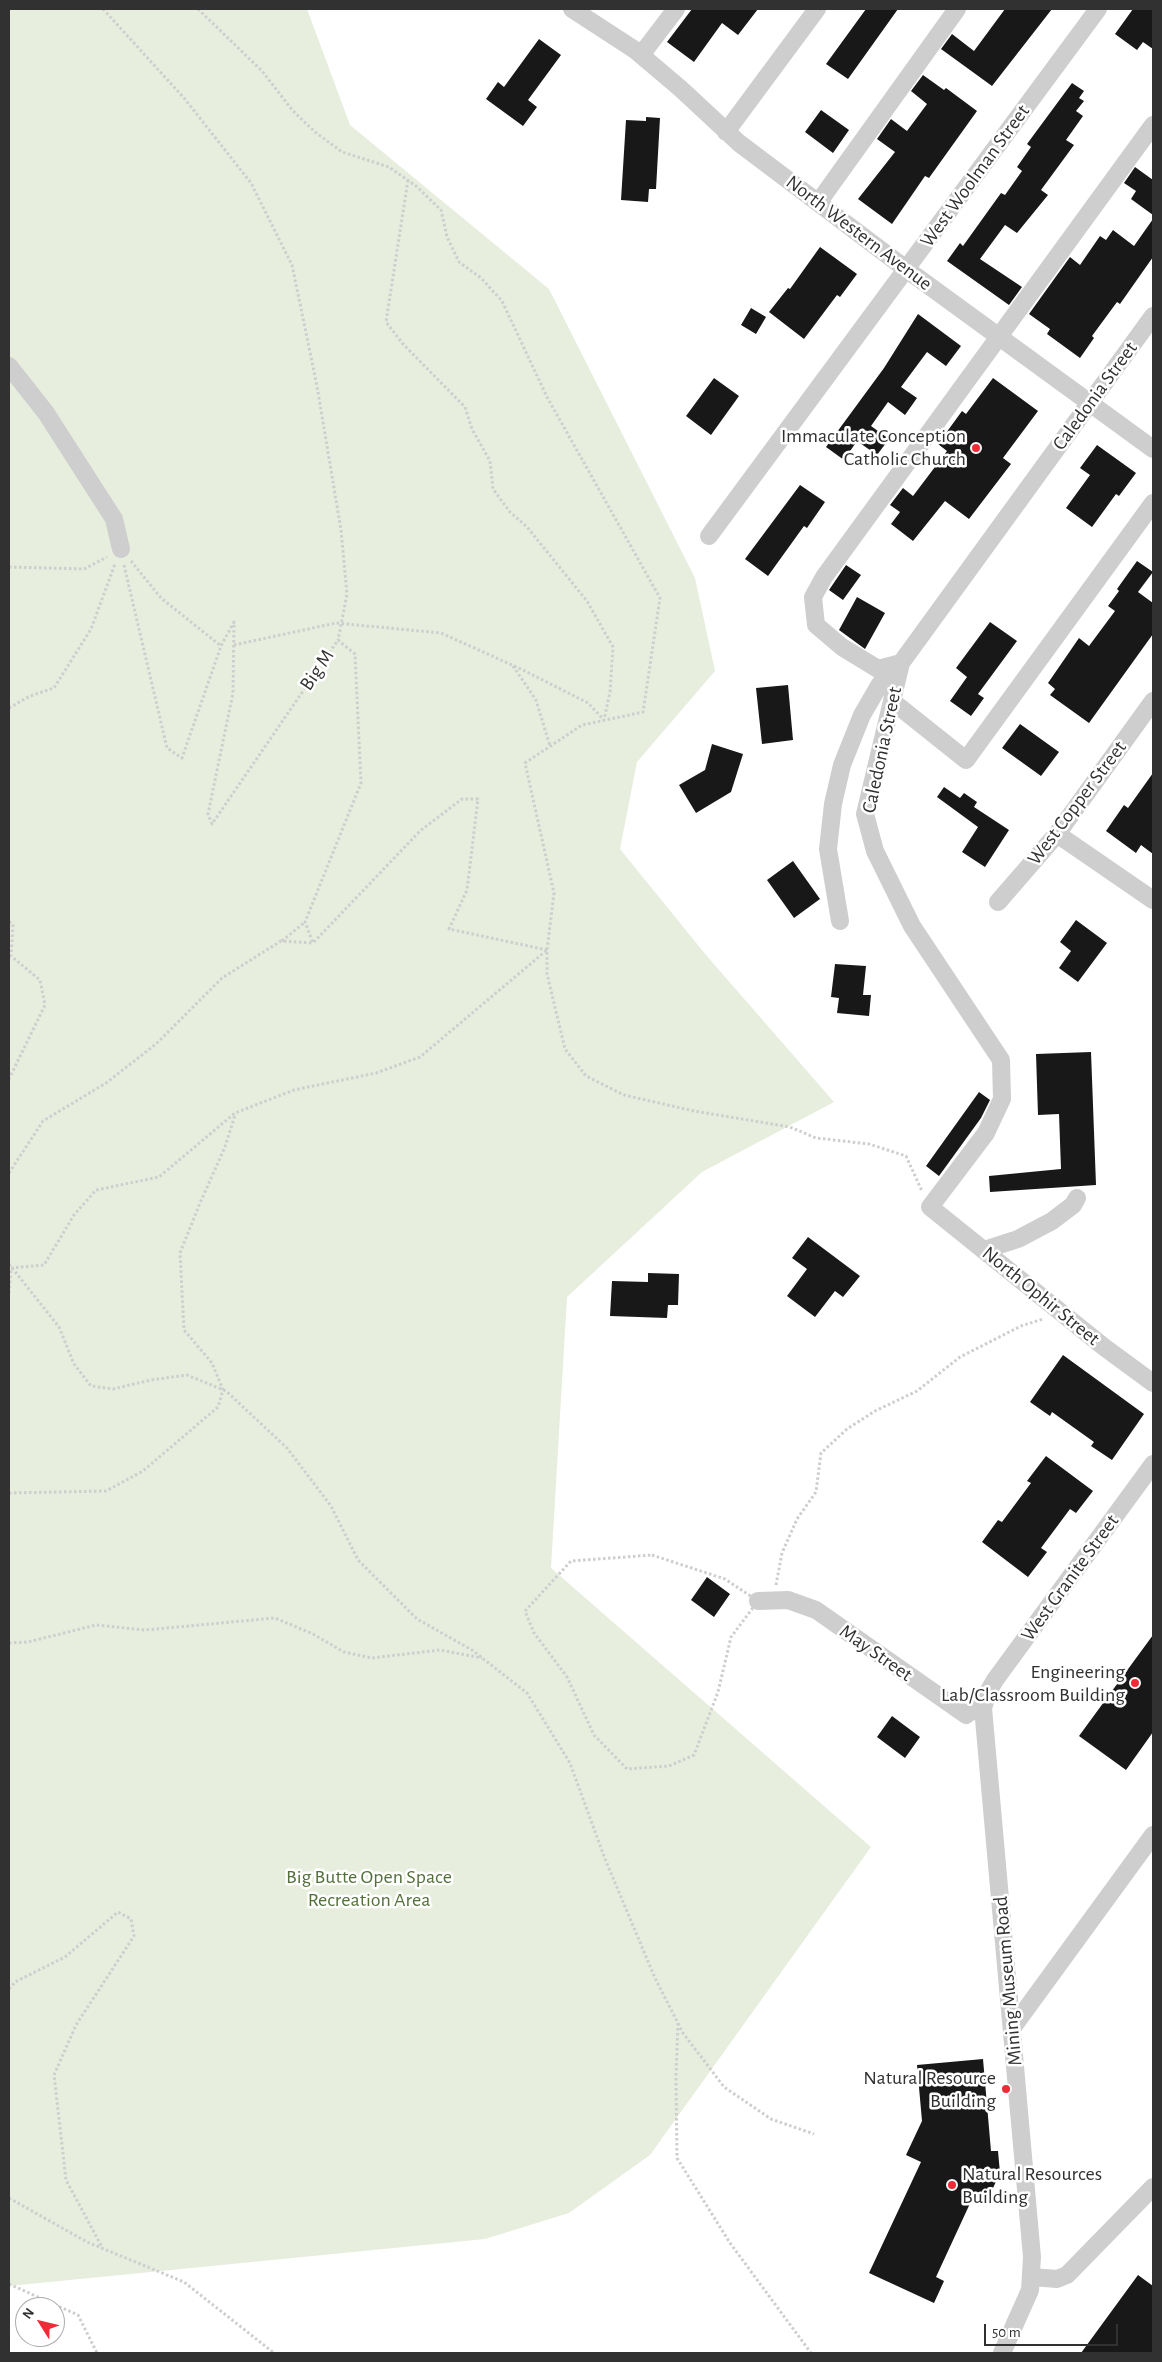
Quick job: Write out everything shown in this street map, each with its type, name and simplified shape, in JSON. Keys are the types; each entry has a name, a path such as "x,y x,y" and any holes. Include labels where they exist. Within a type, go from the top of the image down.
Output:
{"street":[{"name":"North Western Avenue","path":"572,9 641,55 682,89 726,132 818,203 1153,449"},
{"path":"641,55 676,9"},
{"path":"726,132 817,9"},
{"path":"818,203 957,9"},
{"name":"West Woolman Street","path":"709,536 1098,9"},
{"path":"900,663 878,669 842,647 816,625 813,597 824,577 1153,125"},
{"name":"Caledonia Street","path":"930,1207 986,1132 1002,1099 1002,1060 912,926 875,851 865,814 900,663 1153,316"},
{"path":"9,366 46,413 114,519 120,549"},
{"path":"892,701 966,760 1153,503"},
{"path":"840,921 828,849 833,804 842,764 862,715 880,684 900,663"},
{"name":"West Copper Street","path":"998,902 1057,834 1153,701"},
{"path":"1057,834 1151,895"},
{"path":"984,1250 1018,1239 1052,1221 1073,1205 1077,1198"},
{"name":"North Ophir Street","path":"930,1207 1061,1312 1153,1382"},
{"name":"West Granite Street","path":"987,1697 1153,1464"},
{"name":"May Street","path":"766,1601 788,1600 816,1610 966,1715 987,1697"},
{"name":"Mining Museum Road","path":"987,1697 984,1728 1013,2027 1032,2278 1026,2303 1002,2353"},
{"path":"1013,2027 1153,1835"},
{"path":"1032,2278 1057,2278 1067,2275 1153,2187"}],"path":[{"path":"104,9 184,98 251,183 292,264 318,386 341,530 347,594 338,640"},
{"path":"198,9 262,71 293,111 315,132 342,152 389,167 408,180 440,210 447,237 459,262 481,278 502,301 546,397 660,598 643,712 582,725 525,762 554,893 547,950 547,974 565,1049 586,1076 624,1095 694,1111 790,1127 816,1138 869,1144 906,1156 930,1207"},
{"path":"408,180 386,322 403,344 465,407 472,429 490,461 493,489 510,512 527,527 586,601 613,647 610,692 604,720"},
{"path":"9,567 84,569 120,549"},
{"path":"120,549 161,598 221,646"},
{"path":"9,708 30,696 54,688 91,629 120,549"},
{"name":"Big M","path":"120,549 167,748 182,758 221,646 234,622 233,693 208,814 212,824 338,640 356,654 360,783 304,922"},
{"path":"233,645 341,623 441,633 512,665 588,703 604,720"},
{"path":"512,665 536,700 550,746"},
{"path":"281,941 313,943 420,831 462,800 478,800 467,890 449,929 547,950"},
{"path":"9,922 13,924 11,956 40,980 45,1005 9,1079"},
{"path":"9,1173 44,1121 106,1083 156,1044 222,978 281,941 304,922 313,943"},
{"path":"10,1266 44,1265 74,1215 96,1190 159,1177 235,1113 294,1090 376,1073 420,1057 547,950"},
{"path":"9,1493 106,1491 143,1471 218,1407 223,1390 212,1363 184,1330 180,1253 225,1147 235,1113"},
{"path":"9,1293 10,1266"},
{"path":"10,1266 59,1327 74,1364 91,1386 113,1389 151,1380 188,1375 223,1390 287,1448 331,1506 358,1560 416,1619 482,1658 527,1693 570,1762 605,1858 654,1978 684,2034 724,2087 771,2119 814,2134"},
{"path":"766,1601 725,1579 652,1555 571,1561 525,1611 534,1633 567,1677 594,1735 627,1769 670,1766 694,1755 718,1692 731,1636 766,1601 782,1552 797,1519 816,1492 820,1453 847,1429 875,1411 917,1391 960,1357 1020,1326 1061,1312"},
{"path":"9,1643 28,1642 96,1625 145,1630 276,1618 313,1634 344,1652 372,1658 440,1650 482,1658"},
{"path":"9,1989 15,1982 65,1957 118,1912 131,1919 134,1936 76,2025 54,2076 66,2180 103,2249"},
{"path":"678,2023 676,2076 677,2158 730,2243 811,2353"},
{"path":"9,2198 87,2242 184,2282 274,2353"},
{"path":"9,2284 78,2315 97,2353"}],"green space":[{"name":"Big Butte Open Space Recreation Area","path":"9,9 307,9 350,125 549,289 695,578 715,671 637,762 620,849 706,955 834,1102 702,1172 567,1297 551,1568 871,1847 650,2155 569,2213 485,2239 9,2286"}],"building":[{"path":"692,9 758,9 738,35 722,23 694,62 667,42"},
{"path":"866,9 898,9 848,79 826,64"},
{"path":"1005,9 1052,9 992,86 941,49 952,34 974,51"},
{"path":"1133,9 1153,9 1153,49 1143,42 1137,50 1115,34"},
{"path":"539,39 561,55 528,100 537,107 523,126 486,99 498,82 504,87"},
{"path":"923,75 944,90 946,88 977,111 929,178 925,176 892,224 858,199 895,152 877,139 891,119 907,131 927,104 911,91"},
{"path":"1072,83 1084,91 1079,98 1084,101 1076,111 1083,116 1066,140 1074,145 1041,190 1048,195 1017,233 1005,225 980,259 1022,287 1009,305 947,261 960,243 963,246 1001,193 1005,195 1022,171 1017,167 1031,147 1027,144"},
{"path":"821,110 849,130 833,153 805,132"},
{"path":"646,117 660,118 656,189 649,189 648,202 621,200 626,120 646,121"},
{"path":"1135,167 1153,180 1153,215 1131,199 1136,191 1124,183"},
{"path":"1153,219 1153,257 1120,304 1117,302 1092,336 1094,338 1080,358 1047,334 1050,329 1029,314 1070,257 1080,265 1100,236 1106,240 1113,230 1134,246"},
{"path":"820,247 857,274 840,297 837,295 804,339 769,312 788,288 790,289"},
{"path":"751,308 766,317 756,334 741,325"},
{"path":"918,314 961,346 946,366 927,352 901,387 917,398 905,415 888,402 871,426 889,439 877,455 857,441 844,460 826,447 884,368"},
{"path":"714,378 739,396 711,435 686,416"},
{"name":"Immaculate Conception Catholic Church","path":"993,378 1038,411 1003,458 1011,464 969,519 945,501 913,541 891,524 900,512 890,505 903,488 913,496 947,451 938,444 962,411 966,414"},
{"path":"1097,445 1136,473 1119,496 1116,494 1092,527 1066,508 1090,475 1080,468"},
{"path":"800,485 825,502 807,528 804,526 768,576 745,559"},
{"path":"1137,561 1153,572 1138,592 1153,603 1153,634 1089,723 1050,695 1055,689 1048,683 1079,638 1089,646 1115,611 1108,606 1119,591 1117,589"},
{"path":"846,565 861,575 843,600 829,590"},
{"path":"857,597 885,613 865,649 839,630"},
{"path":"990,622 1017,641 978,694 984,698 971,716 950,701 967,677 956,668"},
{"path":"788,685 793,740 762,744 756,688"},
{"path":"1020,724 1059,752 1041,776 1002,748"},
{"path":"712,744 743,754 731,792 696,813 679,785 705,770"},
{"path":"1153,773 1153,854 1141,845 1136,853 1106,831 1124,805 1128,808"},
{"path":"944,787 960,798 964,793 977,802 974,807 1009,830 985,867 962,852 978,827 937,797"},
{"path":"793,861 820,899 794,918 767,880"},
{"path":"1076,920 1107,943 1078,982 1059,968 1071,951 1060,942"},
{"path":"835,964 866,966 863,995 871,995 869,1016 837,1013 839,998 831,997"},
{"path":"1091,1052 1096,1185 990,1192 989,1176 1061,1169 1059,1114 1038,1115 1036,1054"},
{"path":"979,1092 990,1100 981,1118 939,1176 926,1166"},
{"path":"808,1237 860,1276 843,1297 835,1291 815,1317 787,1296 807,1269 792,1258"},
{"path":"648,1273 679,1274 678,1305 668,1305 667,1318 610,1316 612,1281 648,1282"},
{"path":"1063,1355 1144,1414 1112,1460 1091,1446 1094,1442 1052,1412 1050,1416 1030,1402"},
{"path":"1046,1456 1093,1491 1076,1513 1070,1509 1041,1548 1047,1552 1028,1577 982,1542 998,1520 1002,1522 1031,1483 1027,1481"},
{"path":"707,1577 730,1594 714,1617 691,1600"},
{"name":"Engineering Lab/Classroom Building","path":"1153,1635 1153,1732 1126,1770 1079,1736"},
{"path":"892,1716 920,1737 905,1758 877,1737"},
{"name":"Natural Resources Building","path":"983,2059 991,2151 998,2151 1000,2173 986,2203 973,2197 936,2277 944,2281 934,2303 869,2273 921,2162 906,2155 922,2121 917,2065"},
{"path":"1138,2275 1153,2286 1153,2353 1081,2353"}],"place":[{"name":"Immaculate Conception Catholic Church","path":"976,448"},
{"name":"Engineering Lab/Classroom Building","path":"1135,1683"},
{"name":"Natural Resource Building","path":"1006,2089"},
{"name":"Natural Resources Building","path":"952,2185"}]}
